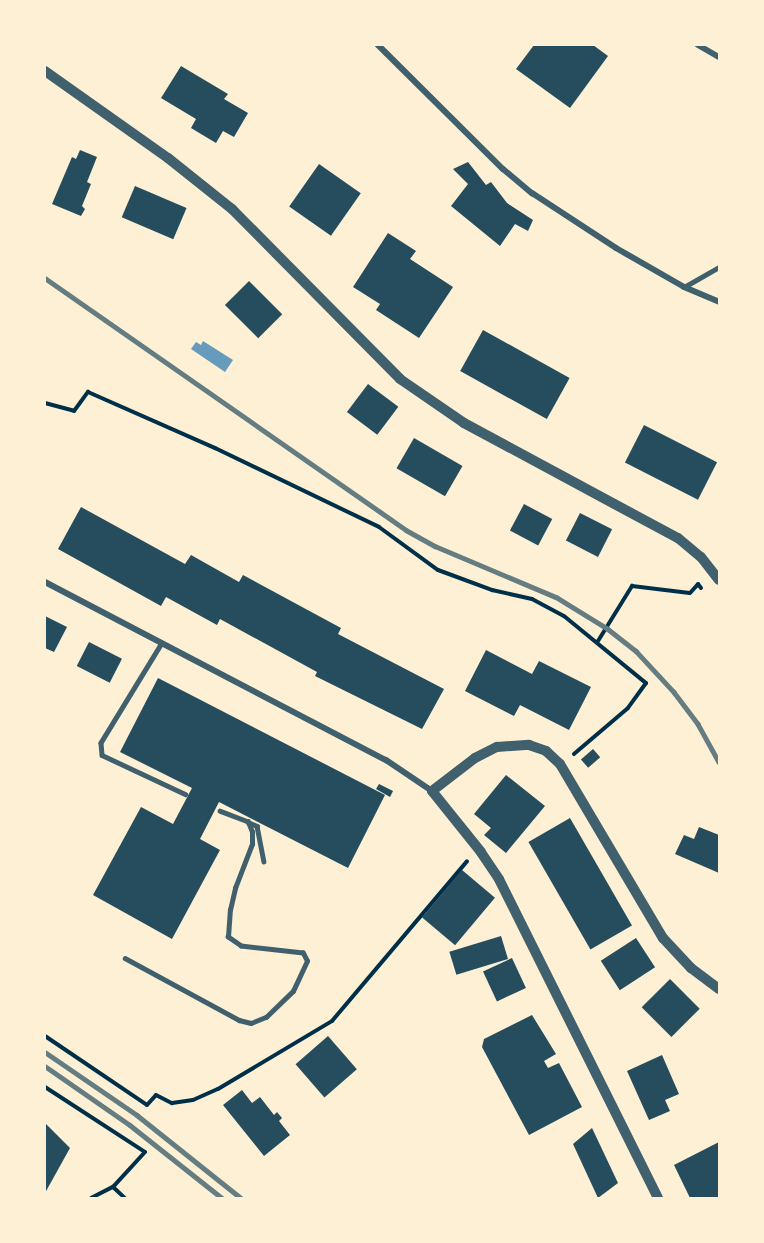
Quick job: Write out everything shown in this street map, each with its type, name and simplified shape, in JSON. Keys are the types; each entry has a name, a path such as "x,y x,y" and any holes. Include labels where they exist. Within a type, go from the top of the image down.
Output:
{"street":[{"path":"378,45 503,169 532,193 616,248 684,287 719,302"},
{"path":"698,45 719,57"},
{"path":"45,71 168,158 232,209 400,379 464,423 678,538 701,557 719,580"},
{"path":"45,582 386,760 432,791 481,852 499,879 658,1198"},
{"path":"432,791 466,763 497,747 530,745 546,752 560,764 663,938 691,968 719,989"}],"lane":[{"path":"684,287 719,267"},
{"path":"162,643 101,743 102,755 184,794"},
{"path":"220,811 257,826 264,861"},
{"path":"125,958 239,1020 251,1023 266,1017 293,991 307,961 303,953 241,946 228,938 235,888 252,844 252,832 248,822"}],"path":[{"path":"45,403 74,411 88,392 215,448 379,527 438,570 492,590 532,599 564,616 598,641 646,683 628,708 574,754"},
{"path":"598,641 632,586 690,594 698,584"},
{"path":"45,1087 145,1152 113,1187 91,1198"},
{"path":"113,1187 124,1198"}],"water":[{"path":"203,341 233,360 225,372 191,349 196,342 201,345"}],"building":[{"path":"534,45 593,45 608,56 570,108 516,69"},
{"path":"181,66 228,94 224,99 248,113 234,137 223,131 216,143 191,128 196,119 161,98"},
{"path":"80,150 97,157 87,182 91,184 82,206 85,209 81,216 52,204 72,157 76,159"},
{"path":"468,162 486,185 491,182 507,203 533,220 528,231 515,224 500,246 451,206 468,184 453,169"},
{"path":"319,164 361,193 331,236 289,207"},
{"path":"135,186 187,208 173,239 122,217"},
{"path":"388,233 416,251 410,259 453,287 419,338 376,310 380,304 353,287"},
{"path":"249,281 282,314 258,338 225,305"},
{"path":"483,330 570,378 547,419 460,371"},
{"path":"368,384 398,407 377,435 347,412"},
{"path":"644,425 717,462 698,500 625,462"},
{"path":"414,438 462,466 445,496 396,468"},
{"path":"524,504 552,519 538,546 510,530"},
{"path":"81,507 185,564 191,555 239,582 243,575 341,628 338,634 444,689 422,729 315,676 317,672 220,619 217,625 166,597 161,606 58,549"},
{"path":"580,513 612,529 598,557 566,541"},
{"path":"45,616 67,627 54,652 45,648"},
{"path":"89,642 122,659 110,683 77,666"},
{"path":"486,650 532,674 539,661 591,687 569,730 520,705 514,716 465,691"},
{"path":"158,678 385,795 348,868 219,802 200,839 220,850 172,939 93,895 141,807 173,824 192,788 120,752"},
{"path":"593,749 600,757 588,768 581,759"},
{"path":"506,775 545,806 506,853 484,835 491,828 474,814"},
{"path":"379,784 393,791 390,797 376,789"},
{"path":"570,818 632,925 590,949 528,842"},
{"path":"699,827 719,835 719,873 675,854 684,835 694,839"},
{"path":"462,870 495,898 455,945 422,917"},
{"path":"501,936 508,959 456,975 449,952"},
{"path":"636,938 655,967 620,990 601,961"},
{"path":"512,958 526,988 497,1001 483,972"},
{"path":"670,979 700,1009 671,1037 642,1007"},
{"path":"532,1015 556,1054 544,1061 548,1068 559,1063 582,1107 529,1135 482,1047 484,1039"},
{"path":"328,1036 357,1069 324,1097 296,1064"},
{"path":"662,1055 679,1094 665,1100 670,1111 649,1120 627,1071"},
{"path":"242,1090 252,1103 260,1097 274,1115 277,1112 282,1118 279,1121 290,1135 264,1156 223,1105"},
{"path":"45,1123 70,1148 45,1193"},
{"path":"592,1128 618,1183 598,1198 573,1144"},
{"path":"719,1142 719,1198 690,1198 674,1165"}],"railway":[{"path":"45,278 406,530 435,546 556,597 608,629 636,651 674,692 698,724 719,762"},
{"path":"45,1052 137,1115 241,1198"},
{"path":"45,1066 130,1125 222,1198"}]}
